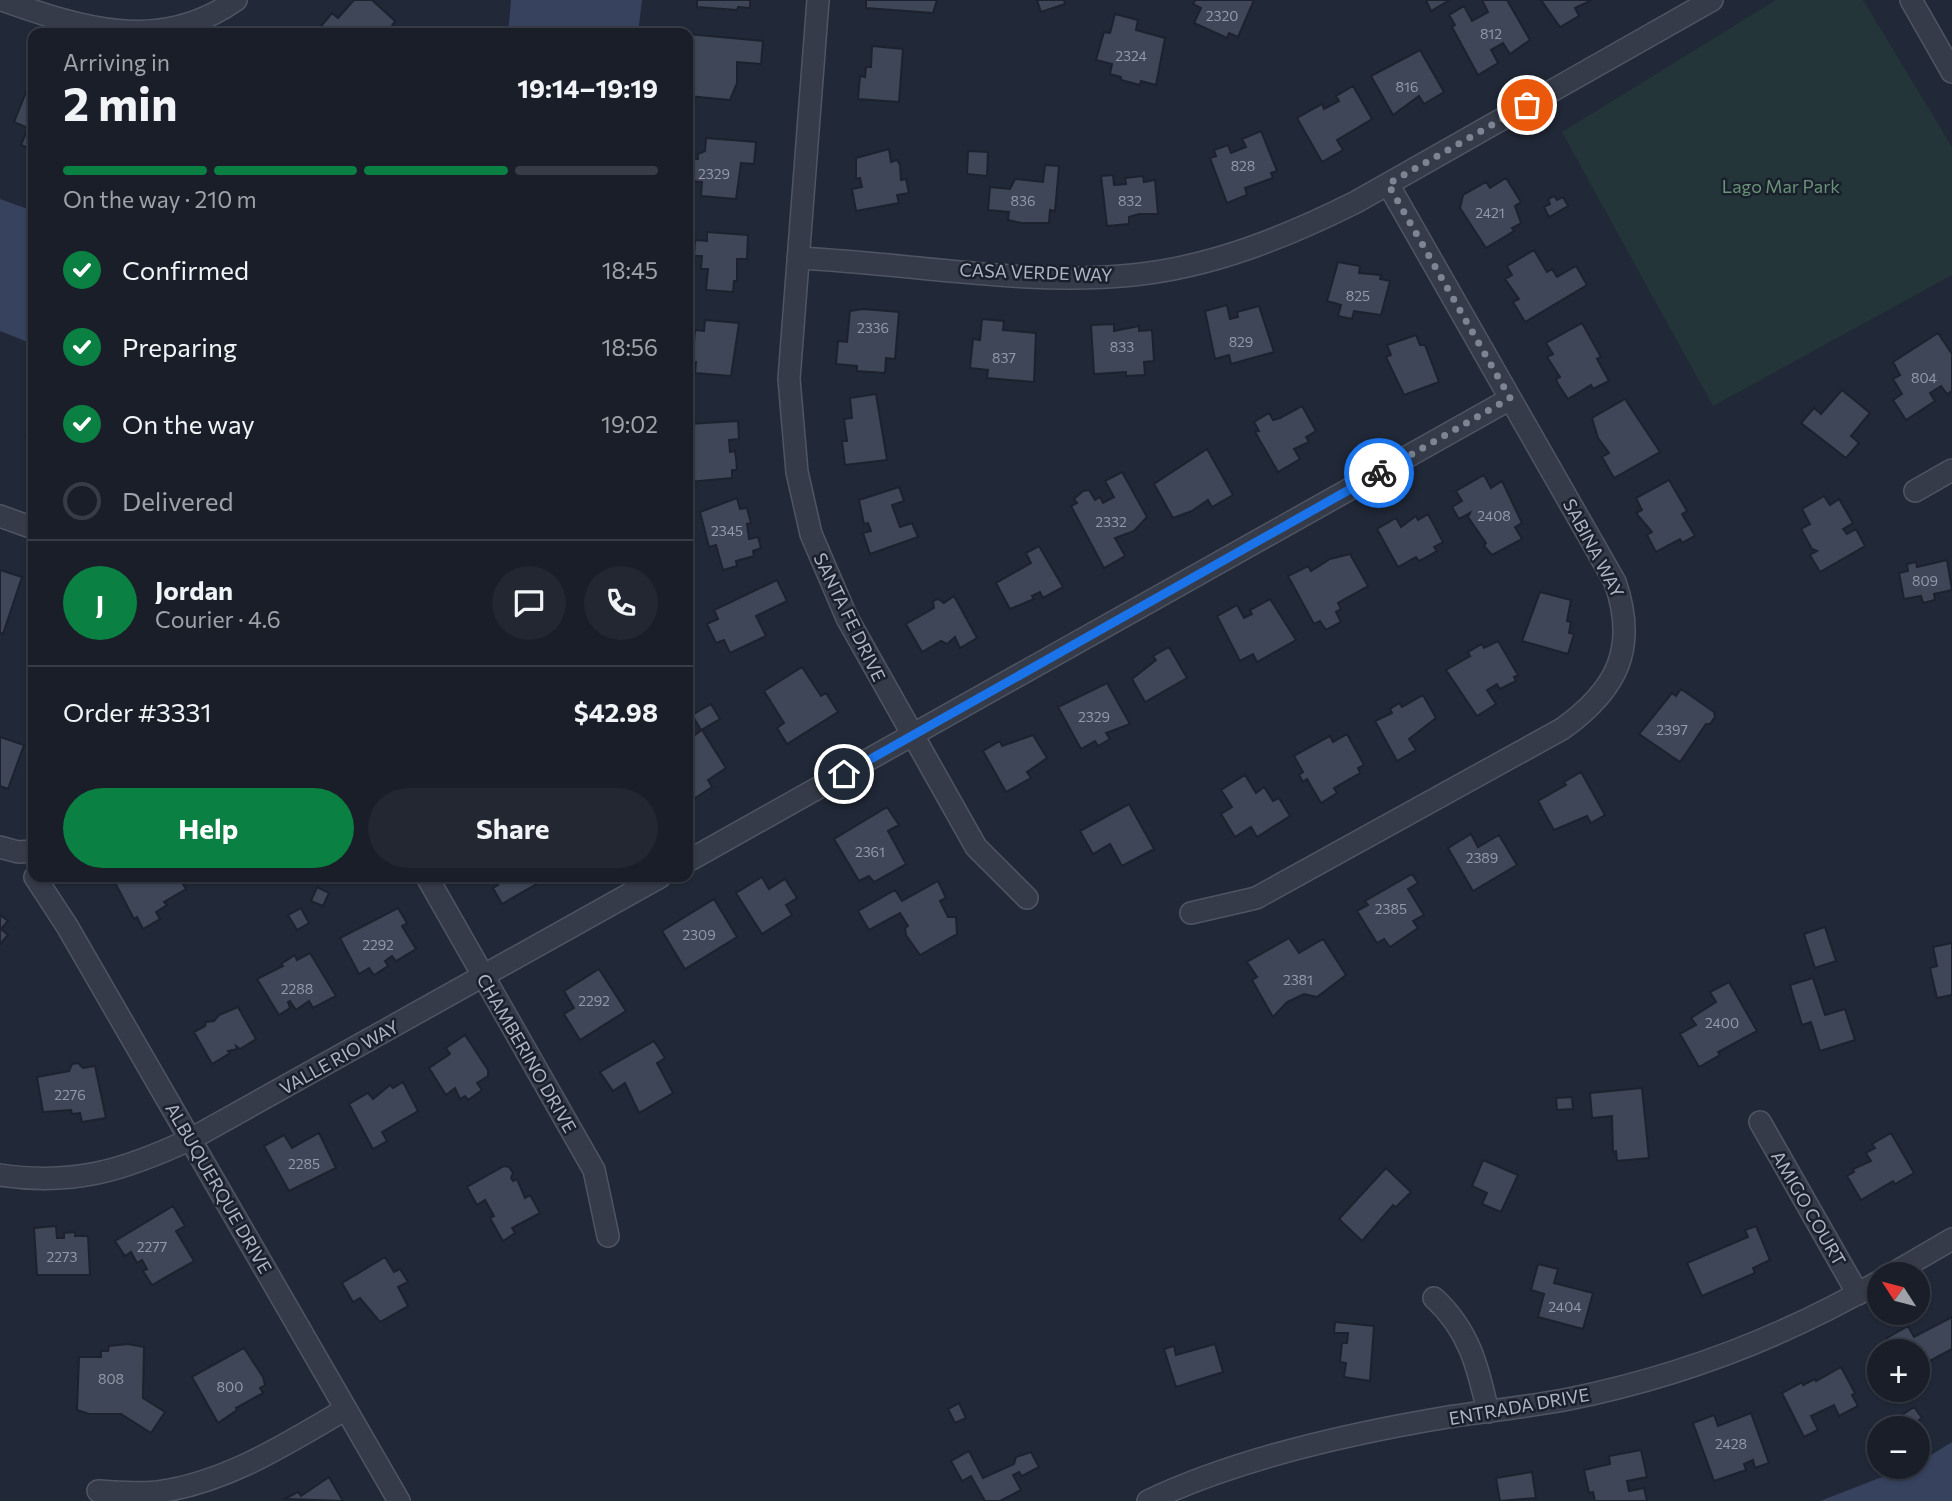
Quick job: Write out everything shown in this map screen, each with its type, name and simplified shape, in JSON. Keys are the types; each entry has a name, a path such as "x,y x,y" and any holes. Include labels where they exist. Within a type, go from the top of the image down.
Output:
{"street":[{"path":"2,0 87,28"},
{"path":"168,28 193,22 236,0"},
{"name":"SANTA FE DRIVE","path":"818,0 789,379 797,472 811,534 847,618 976,847 1027,898"},
{"name":"CASA VERDE WAY","path":"797,258 1084,277 1133,275 1182,267 1245,250 1309,226 1388,184 1712,0"},
{"path":"1911,0 1952,72"},
{"name":"SABINA WAY","path":"1191,913 1256,898 1562,729 1602,695 1616,672 1624,647 1623,604 1615,582 1388,184"},
{"path":"693,858 1510,398"},
{"path":"1915,491 1952,470"},
{"path":"0,516 28,526"},
{"name":"ALBUQUERQUE DRIVE","path":"17,850 28,866"},
{"name":"ALBUQUERQUE DRIVE","path":"39,882 67,926 399,1501"},
{"name":"CHAMBERINO DRIVE","path":"430,882 594,1170 608,1236"},
{"name":"VALLE RIO WAY","path":"0,1175 34,1180 99,1174 132,1166 191,1139 651,882"},
{"name":"AMIGO COURT","path":"1760,1122 1858,1294"},
{"path":"1913,1262 1952,1239"},
{"name":"ENTRADA DRIVE","path":"1148,1501 1240,1466 1360,1435 1576,1397 1682,1370 1747,1346 1867,1289"},
{"path":"1434,1298 1463,1330 1471,1348 1488,1412"},
{"path":"98,1491 156,1492 194,1485 255,1461 346,1409"}],"green space":[{"name":"Lago Mar Park","path":"1776,0 1863,0 1952,147 1952,275 1713,406 1562,132"}],"water":[{"path":"511,0 642,0 639,28 508,28"},
{"path":"0,199 28,209 28,342 0,331"},
{"path":"1952,1442 1952,1501 1820,1501 1877,1479 1930,1479 1930,1456"}],"building":[{"path":"354,0 372,0 395,21 391,28 320,28 332,13 338,18"},
{"path":"697,0 750,0 750,8 738,7 737,10 697,7"},
{"path":"866,0 937,0 933,13 866,8"},
{"path":"1037,0 1064,0 1065,4 1041,12"},
{"path":"1195,0 1254,0 1238,37 1229,33 1227,38 1194,23 1201,8 1193,4"},
{"path":"1426,0 1450,0 1431,11"},
{"path":"1482,0 1507,0 1530,40 1510,54 1503,43 1491,50 1498,63 1478,75 1452,27 1455,25 1449,15 1464,6 1472,21 1488,12"},
{"path":"1541,0 1592,0 1575,8 1579,16 1560,27"},
{"path":"1115,14 1138,20 1136,30 1165,38 1156,85 1141,81 1140,85 1121,80 1121,77 1110,74 1112,64 1096,60 1104,32 1110,33"},
{"path":"693,34 763,41 761,64 737,62 737,83 730,100 693,96"},
{"path":"872,46 903,49 899,102 858,99 860,76 865,77 866,67 871,67"},
{"path":"1420,50 1444,92 1424,104 1419,96 1393,115 1371,76"},
{"path":"1353,86 1372,119 1337,140 1343,150 1322,162 1297,118 1322,104 1324,109 1339,101 1336,96"},
{"path":"28,87 28,128 14,122"},
{"path":"28,128 28,148 21,145"},
{"path":"1261,131 1277,171 1271,173 1273,178 1245,188 1247,195 1227,203 1210,158 1216,156 1214,150 1228,145 1231,153 1246,147 1242,139"},
{"path":"706,138 756,142 754,164 741,163 736,199 701,196 702,182 693,181 693,158 698,159 698,154 705,151"},
{"path":"889,149 891,162 897,160 900,165 901,180 906,179 909,193 897,195 899,203 856,211 852,189 862,187 860,178 856,179 856,158"},
{"path":"968,151 988,152 987,176 967,174"},
{"path":"1045,165 1059,166 1055,211 1050,210 1049,223 1021,223 1008,220 1009,212 988,210 990,187 1010,189 1015,179 1043,182"},
{"path":"1113,175 1114,185 1126,184 1125,178 1143,176 1144,182 1155,180 1158,214 1139,214 1129,217 1129,224 1107,226 1101,176"},
{"path":"1506,178 1521,202 1515,206 1521,223 1512,228 1514,231 1486,248 1460,208 1463,195 1486,182 1490,188"},
{"path":"1554,196 1557,200 1563,197 1568,206 1549,217 1544,207 1550,204 1548,199"},
{"path":"707,232 748,235 747,259 737,259 737,281 734,281 733,292 706,290 708,269 701,269 702,256 694,256 695,240 707,241"},
{"path":"1534,250 1547,272 1552,269 1557,277 1576,266 1587,285 1525,322 1513,302 1519,299 1505,279 1512,275 1507,266"},
{"path":"1338,262 1360,266 1359,273 1381,275 1380,279 1390,281 1381,315 1354,311 1352,319 1338,316 1341,305 1327,301"},
{"path":"1227,305 1230,319 1238,317 1237,312 1259,306 1274,352 1231,364 1229,355 1215,359 1205,311"},
{"path":"863,309 899,312 895,359 886,358 885,373 857,371 857,366 836,364 838,341 847,342 850,311"},
{"path":"982,319 1004,321 1003,330 1036,333 1034,382 987,378 988,370 970,368 973,339 980,340"},
{"path":"705,320 739,323 731,376 695,373 695,330 704,331"},
{"path":"1582,323 1601,357 1597,359 1609,381 1593,389 1591,385 1568,399 1556,379 1560,377 1547,357 1553,354 1546,343"},
{"path":"1114,324 1114,331 1139,326 1139,331 1152,330 1154,361 1144,362 1145,375 1126,376 1126,372 1094,374 1091,325"},
{"path":"1938,333 1952,354 1952,391 1947,394 1941,386 1930,393 1935,401 1906,420 1893,400 1902,394 1893,379 1900,375 1893,362"},
{"path":"1416,335 1420,345 1425,345 1439,382 1404,395 1386,357 1391,355 1387,345"},
{"path":"1842,390 1870,413 1851,436 1859,443 1846,458 1801,423 1814,408 1821,414"},
{"path":"876,394 887,460 845,465 842,441 847,441 844,419 852,418 850,398"},
{"path":"1625,399 1660,452 1614,478 1602,457 1609,453 1598,438 1592,418"},
{"path":"1302,406 1316,431 1306,437 1309,442 1294,449 1300,459 1278,472 1255,432 1259,431 1254,422 1269,413 1273,420 1280,418"},
{"path":"738,421 739,439 729,440 730,452 735,451 737,470 732,470 732,478 693,482 693,424"},
{"path":"1207,449 1233,495 1212,507 1208,500 1192,511 1173,518 1154,484"},
{"path":"1122,472 1147,517 1134,531 1115,538 1125,556 1104,568 1071,506 1077,503 1074,499 1083,491 1089,490 1095,500 1100,497 1103,503 1114,497 1105,481"},
{"path":"1484,475 1491,488 1502,481 1522,523 1515,527 1522,539 1492,555 1468,517 1470,513 1459,519 1452,507 1462,501 1456,491"},
{"path":"1669,480 1687,511 1682,514 1695,536 1682,543 1680,539 1656,552 1647,535 1652,532 1636,513 1642,510 1636,498"},
{"path":"899,487 904,501 892,505 900,527 912,523 918,537 870,554 863,533 871,531 868,523 864,524 859,500"},
{"path":"1824,496 1830,505 1839,499 1853,523 1843,529 1847,534 1856,529 1865,546 1820,572 1810,555 1817,551 1812,549 1801,529 1810,524 1802,509"},
{"path":"737,498 740,509 747,508 751,523 747,524 749,539 758,537 761,548 753,551 754,556 736,561 737,566 723,570 716,545 709,547 700,512"},
{"path":"1428,514 1443,542 1434,547 1437,551 1419,561 1416,557 1398,567 1377,529 1396,518 1401,527 1416,516 1418,520"},
{"path":"1039,546 1063,587 1043,598 1040,592 1032,596 1034,599 1010,609 996,583 1031,563 1026,553"},
{"path":"1350,554 1368,586 1338,603 1341,609 1336,612 1341,622 1326,630 1320,621 1314,624 1288,576 1308,566 1311,571 1330,559"},
{"path":"1947,560 1952,590 1934,594 1935,600 1923,603 1921,596 1904,599 1899,573 1908,571 1907,564 1916,562 1917,567"},
{"path":"0,570 22,577 3,634 0,633"},
{"path":"777,580 787,601 756,616 766,636 730,653 724,640 716,643 707,624 718,619 714,610"},
{"path":"1540,592 1571,600 1567,621 1571,622 1569,633 1574,634 1568,654 1522,641"},
{"path":"954,596 977,638 960,648 955,637 947,644 941,641 922,652 906,624 934,608 933,601 938,599 944,603"},
{"path":"1270,599 1296,640 1257,662 1253,654 1240,661 1217,616 1237,605 1244,618 1252,614 1250,610"},
{"path":"1498,641 1518,675 1514,677 1516,681 1500,689 1497,684 1487,690 1496,704 1477,716 1446,670 1470,656 1468,652 1482,644 1484,648"},
{"path":"1169,647 1187,678 1145,702 1132,679 1156,660 1153,656"},
{"path":"802,667 821,696 826,693 838,712 787,744 777,728 784,723 764,691"},
{"path":"1107,683 1130,724 1106,733 1110,739 1098,746 1095,741 1081,749 1058,707"},
{"path":"1681,689 1714,712 1715,717 1710,724 1706,724 1680,762 1639,734 1672,693 1676,696"},
{"path":"1423,695 1436,718 1409,739 1416,750 1397,761 1375,721 1392,713 1390,709 1399,703 1402,707"},
{"path":"711,704 720,719 701,730 693,714"},
{"path":"702,730 726,768 708,780 712,787 693,799 693,736"},
{"path":"1347,734 1364,765 1358,768 1360,773 1334,788 1337,793 1321,803 1307,779 1303,782 1299,775 1303,772 1294,756 1330,736 1333,742"},
{"path":"1033,735 1047,758 1027,772 1031,778 1006,792 983,751 1000,741 1002,746"},
{"path":"0,737 24,745 8,789 0,786"},
{"path":"1581,772 1605,815 1591,823 1587,816 1554,830 1538,801 1566,785 1564,782"},
{"path":"1245,775 1256,793 1264,787 1273,801 1279,798 1290,816 1257,837 1251,827 1235,837 1221,814 1232,807 1221,790"},
{"path":"1129,804 1154,849 1122,866 1110,844 1093,854 1080,831"},
{"path":"887,807 899,825 888,831 906,864 874,882 869,876 859,881 834,839"},
{"path":"1471,834 1478,847 1499,835 1517,865 1473,891 1448,848"},
{"path":"1412,874 1418,883 1408,889 1424,915 1413,921 1418,928 1390,947 1384,939 1377,943 1357,911 1368,905 1365,901"},
{"path":"762,877 769,889 785,879 797,898 786,905 792,915 762,934 736,893"},
{"path":"938,881 946,898 940,901 948,917 956,917 957,934 920,955 906,935 905,928 908,926 900,913 869,930 858,911 895,890 902,901"},
{"path":"115,882 182,882 186,889 164,902 167,905 156,912 160,919 143,929 137,917 134,919"},
{"path":"496,882 540,882 502,904 493,888 498,885"},
{"path":"317,887 329,893 323,906 311,901"},
{"path":"714,899 737,937 685,969 662,931"},
{"path":"301,908 309,923 297,930 288,915"},
{"path":"398,908 407,923 402,926 416,949 396,961 392,956 385,961 388,966 374,975 369,968 359,974 340,938"},
{"path":"0,915 8,921 1,929 8,935 0,944"},
{"path":"1825,927 1836,961 1815,968 1804,934"},
{"path":"1289,938 1299,953 1323,939 1346,975 1317,997 1304,994 1287,1002 1273,1017 1252,980 1257,977 1247,962"},
{"path":"1952,943 1952,995 1937,998 1930,968 1937,966 1933,947"},
{"path":"310,953 336,996 313,1008 309,1001 296,1010 290,1001 290,1008 279,1015 257,979 283,966 281,964 295,955 297,960"},
{"path":"599,969 626,1011 580,1040 564,1014 574,1008 564,991"},
{"path":"1813,978 1825,1015 1845,1009 1855,1040 1820,1051 1811,1022 1802,1025 1790,985"},
{"path":"1729,982 1757,1031 1718,1052 1720,1055 1699,1067 1680,1034 1696,1025 1691,1018 1716,1002 1710,992"},
{"path":"238,1007 256,1039 240,1049 236,1046 237,1049 228,1051 230,1053 212,1064 194,1032 205,1026 206,1022 214,1021 219,1015"},
{"path":"465,1035 488,1070 488,1076 477,1083 482,1090 468,1100 465,1096 460,1099 455,1088 446,1095 429,1068 450,1054 446,1048"},
{"path":"654,1041 665,1058 657,1063 673,1093 639,1113 625,1083 613,1091 600,1072"},
{"path":"78,1063 83,1068 95,1066 106,1118 82,1122 80,1113 72,1114 71,1110 43,1112 37,1077 69,1071 72,1064"},
{"path":"403,1082 418,1111 382,1132 387,1141 373,1149 349,1104 368,1093 373,1099 390,1085 393,1088"},
{"path":"1642,1088 1649,1158 1617,1161 1616,1151 1613,1152 1612,1116 1592,1118 1590,1093"},
{"path":"1572,1097 1573,1109 1557,1110 1556,1098"},
{"path":"319,1133 336,1168 289,1191 264,1146 284,1135 292,1148"},
{"path":"1891,1133 1914,1173 1895,1184 1893,1181 1861,1200 1847,1176 1854,1172 1853,1169 1871,1161 1866,1153 1875,1148 1872,1144"},
{"path":"1483,1160 1518,1175 1501,1212 1482,1204 1487,1193 1472,1186"},
{"path":"504,1166 509,1167 513,1173 513,1181 517,1179 525,1198 530,1195 540,1213 512,1228 515,1233 503,1241 490,1218 494,1216 485,1200 477,1205 467,1187"},
{"path":"1386,1168 1411,1192 1396,1207 1393,1205 1362,1241 1339,1219"},
{"path":"173,1206 185,1226 176,1231 194,1261 152,1285 143,1271 147,1269 142,1260 137,1263 131,1252 125,1256 115,1241"},
{"path":"56,1226 57,1238 64,1238 64,1233 75,1232 75,1236 88,1236 90,1275 37,1275 34,1228"},
{"path":"1756,1226 1770,1260 1753,1268 1755,1273 1702,1296 1687,1263 1748,1237 1745,1230"},
{"path":"385,1257 394,1272 400,1269 408,1282 398,1287 408,1306 380,1322 360,1298 353,1302 342,1283"},
{"path":"1538,1264 1558,1269 1554,1283 1593,1293 1583,1329 1538,1317 1544,1294 1531,1290"},
{"path":"1952,1317 1952,1349 1930,1361 1930,1339 1887,1338 1908,1326 1914,1337"},
{"path":"1335,1322 1374,1326 1370,1381 1344,1377 1346,1363 1340,1362 1342,1343 1347,1343 1348,1333 1334,1333"},
{"path":"128,1344 144,1347 143,1398 165,1412 151,1433 121,1414 89,1414 77,1410 79,1357 101,1357 101,1351 108,1351 109,1346"},
{"path":"1215,1344 1223,1372 1176,1387 1164,1349 1174,1346 1176,1355"},
{"path":"244,1348 263,1377 265,1385 260,1388 263,1393 236,1408 237,1410 218,1423 192,1377"},
{"path":"1841,1367 1855,1393 1852,1395 1858,1406 1839,1416 1834,1405 1811,1416 1818,1430 1804,1437 1782,1393 1802,1382 1803,1385 1815,1379 1816,1381"},
{"path":"959,1403 966,1418 955,1423 948,1409"},
{"path":"1914,1407 1921,1416 1903,1416"},
{"path":"1751,1413 1769,1463 1755,1468 1753,1460 1744,1464 1746,1470 1714,1481 1693,1423 1714,1415 1718,1426"},
{"path":"1641,1450 1647,1477 1627,1481 1629,1491 1644,1488 1647,1501 1595,1501 1593,1492 1589,1493 1584,1470 1610,1464 1609,1456"},
{"path":"969,1451 983,1478 1014,1464 1016,1457 1031,1452 1039,1467 1022,1476 1019,1472 1013,1475 1021,1490 1000,1501 985,1501 971,1476 962,1481 951,1461"},
{"path":"1532,1472 1536,1498 1500,1501 1496,1478"},
{"path":"329,1477 343,1501 284,1499 298,1492 301,1496"}],"way so far":[{"path":"1379,473 1510,398 1388,184 1527,105"}],"route":[{"path":"844,774 1379,473"}]}
